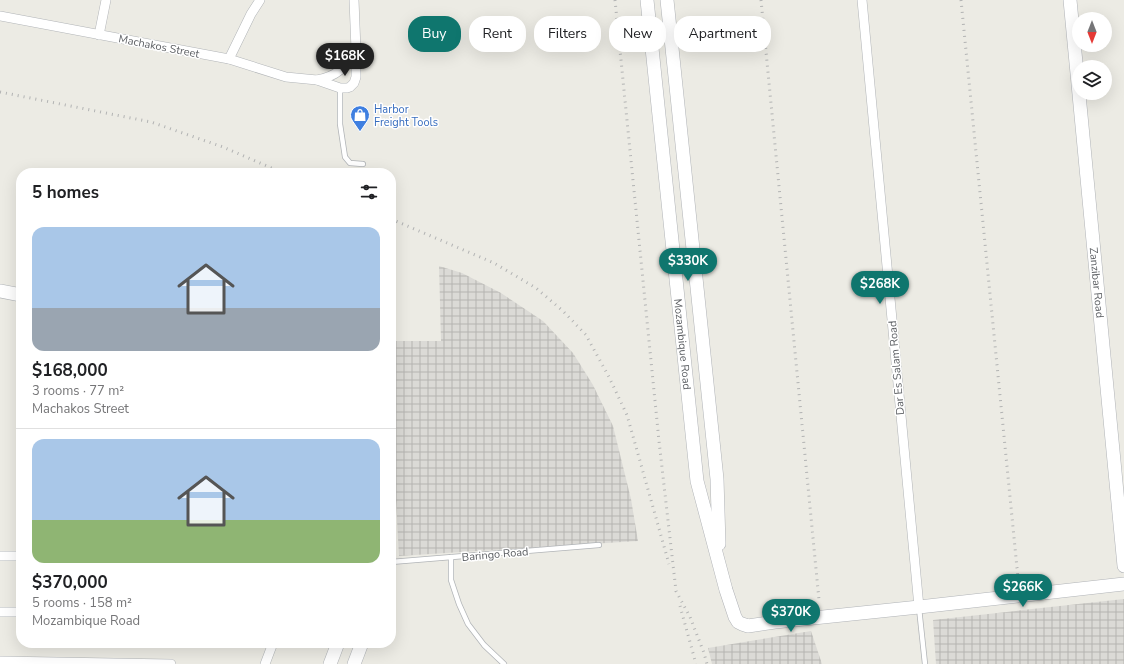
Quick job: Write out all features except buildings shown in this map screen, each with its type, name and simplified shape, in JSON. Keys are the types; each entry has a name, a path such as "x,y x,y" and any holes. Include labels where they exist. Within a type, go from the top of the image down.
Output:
{"street":[{"path":"99,35 106,0"},
{"path":"230,59 251,14 260,0"},
{"path":"340,88 347,88 354,83 356,77 354,0"},
{"name":"Mozambique Road","path":"647,0 697,481 719,566 735,617 738,622 748,626 1124,584"},
{"name":"Mozambique Road","path":"667,0 717,479 719,566"},
{"name":"Dar Es Salam Road","path":"862,0 919,607"},
{"name":"Zanzibar Road","path":"1070,0 1124,566"},
{"name":"Machakos Street","path":"0,16 230,59 286,76 317,80 340,88"},
{"path":"317,80 340,71 356,50"},
{"path":"0,291 16,294"},
{"path":"0,556 16,556"},
{"path":"0,612 16,612"},
{"path":"265,664 270,648"},
{"path":"330,664 336,648"},
{"path":"354,664 360,648"},
{"path":"0,661 171,664"}],"lane":[{"path":"340,88 340,124 346,157 350,163 363,164"},
{"name":"Baringo Road","path":"396,562 599,545"},
{"path":"451,557 451,580 468,624 484,645 504,664"},
{"name":"Dar Es Salam Road","path":"919,607 925,664"}],"shaded area":[{"path":"439,266 462,273 501,293 543,321 573,353 593,385 613,426 631,499 638,541 399,556 396,501 396,341 441,341"},
{"path":"1124,599 1124,664 936,664 933,620"},
{"path":"811,631 822,664 712,664 708,648"}],"railway":[{"path":"615,0 659,441 676,591 690,617 707,664"},
{"path":"761,0 819,600"},
{"path":"961,0 1018,578"},
{"path":"0,92 151,122 223,147 271,168"},
{"path":"396,221 494,263 536,288 563,311 586,335 609,377 627,415 669,564"},
{"path":"680,606 696,664"}],"place":[{"name":"Harbor Freight Tools","path":"360,132"}]}
